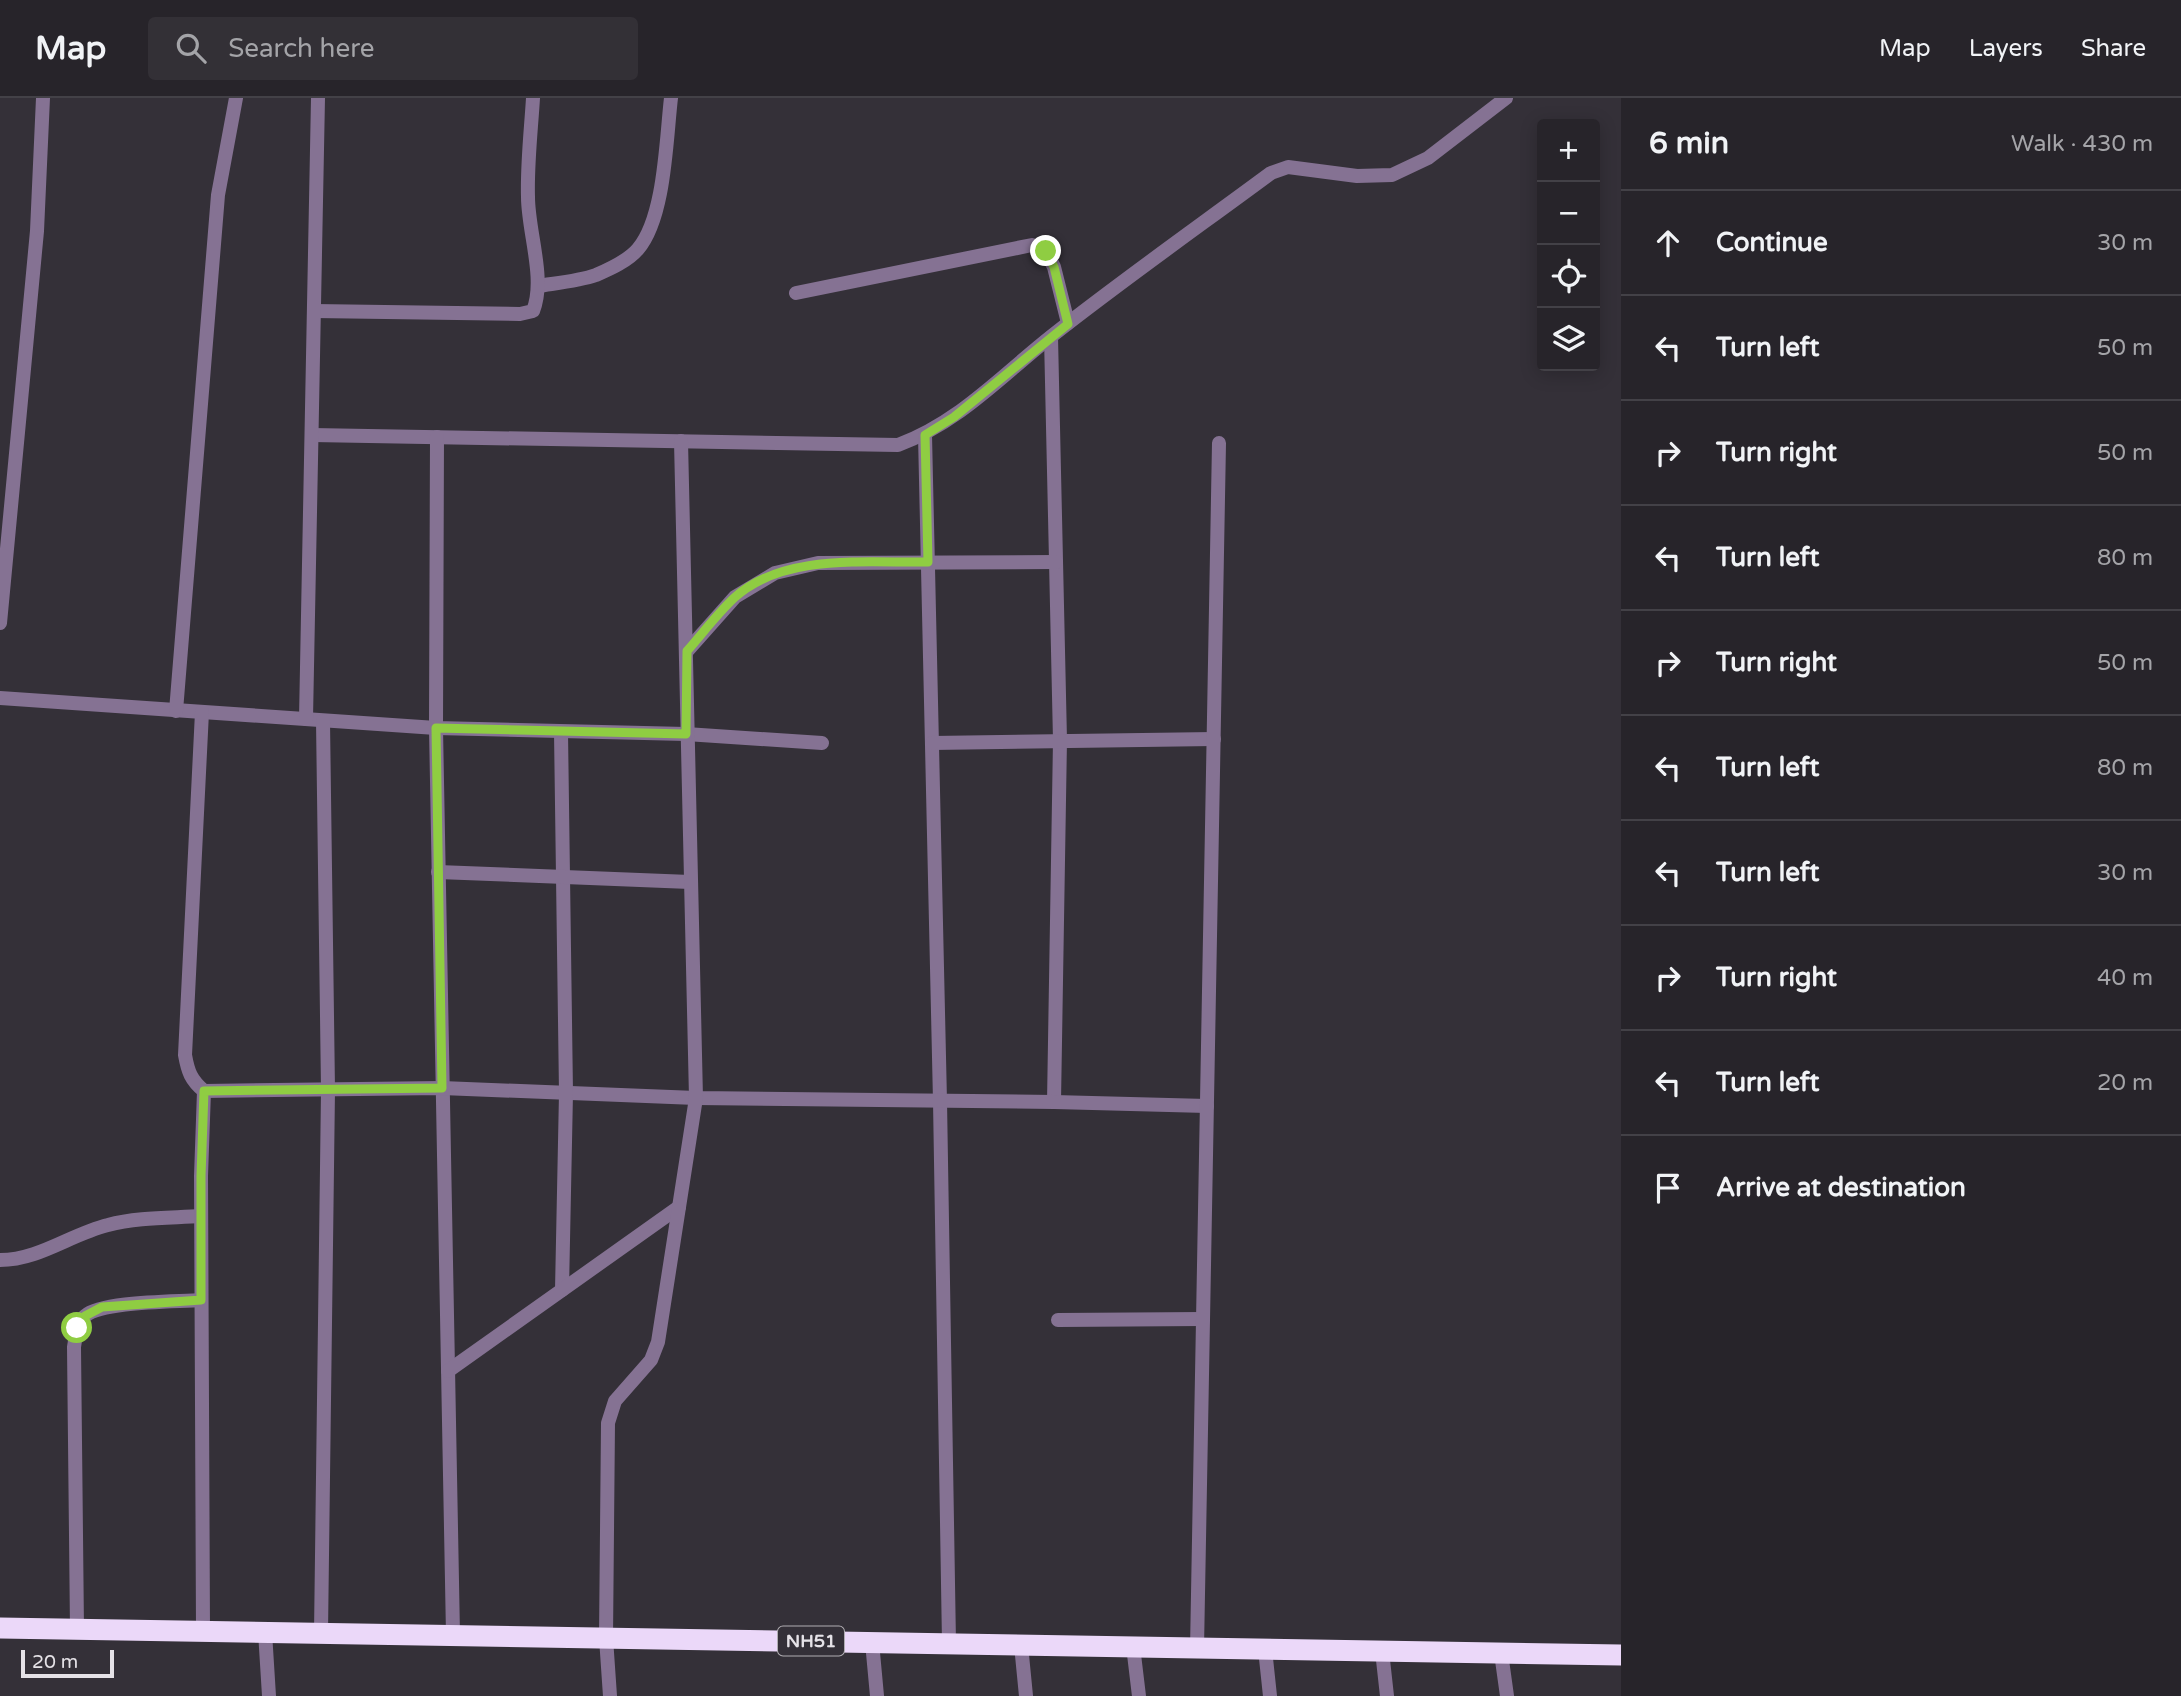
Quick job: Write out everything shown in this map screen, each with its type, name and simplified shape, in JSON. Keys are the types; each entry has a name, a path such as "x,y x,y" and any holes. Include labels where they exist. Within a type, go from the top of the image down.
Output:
{"highway":[{"name":"NH51","path":"0,1628 1621,1655"}],"street":[{"path":"0,623 8,463 37,231 43,98"},
{"path":"176,711 218,195 236,98"},
{"path":"306,719 318,98"},
{"path":"314,312 520,314 533,311 538,286 528,199 533,98"},
{"path":"538,286 593,276 613,267 636,251 649,232 659,196 671,98"},
{"path":"312,435 898,445 925,435 954,417 1051,337 1270,173 1288,167 1357,176 1392,175 1428,158 1506,98"},
{"path":"796,293 1032,245 1046,251 1054,267 1068,324"},
{"path":"1051,337 1060,740 1054,1102"},
{"path":"925,435 949,1643"},
{"path":"437,437 436,728 453,1635"},
{"path":"610,1696 606,1638 608,1423 615,1401 651,1360 658,1342 696,1098 681,441"},
{"path":"1197,1648 1219,443"},
{"path":"687,651 735,597 775,573 818,564 1056,562"},
{"path":"0,698 436,728 686,734 822,743"},
{"path":"202,712 185,1055 192,1082 204,1091 442,1088 696,1098 1207,1106"},
{"path":"321,1633 328,1090 323,721"},
{"path":"561,732 566,1093 562,1290"},
{"path":"932,743 1214,739"},
{"path":"438,872 690,882"},
{"path":"203,1631 201,1216 204,1091"},
{"path":"448,1370 679,1207"},
{"path":"0,1260 37,1255 59,1243 109,1224 201,1216"},
{"path":"77,1629 74,1347 77,1328 85,1316 102,1307 201,1300"},
{"path":"1058,1320 1203,1319"},
{"path":"265,1632 269,1696"},
{"path":"872,1642 877,1696"},
{"path":"1021,1645 1026,1696"},
{"path":"1133,1646 1139,1696"},
{"path":"1265,1649 1270,1696"},
{"path":"1382,1651 1387,1696"},
{"path":"1501,1653 1507,1696"}],"route":[{"path":"77,1328 85,1316 102,1307 201,1300 204,1091 442,1088 436,728 686,734 687,651 735,597 775,573 818,564 928,562 925,435 954,417 1068,324 1054,267 1046,251"}]}
